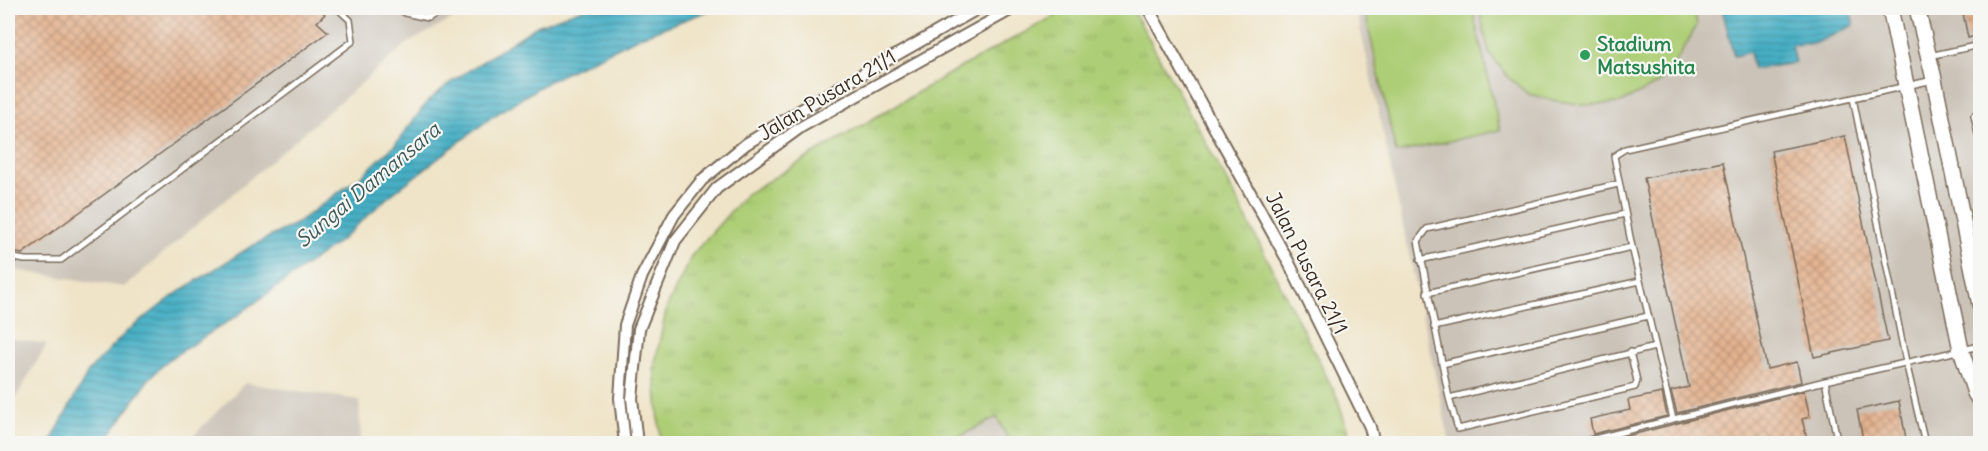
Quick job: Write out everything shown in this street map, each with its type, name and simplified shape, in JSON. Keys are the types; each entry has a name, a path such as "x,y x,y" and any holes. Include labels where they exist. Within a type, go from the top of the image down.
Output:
{"main road":[{"path":"1890,8 1961,350 1975,393 1980,400"},
{"path":"1917,8 1979,296"}],"street":[{"name":"Jalan Pusara 21/1","path":"625,444 620,398 625,325 642,276 674,215 702,180 756,138 824,96 979,8"},
{"name":"Jalan Pusara 21/1","path":"637,444 632,398 639,329 675,241 717,188 801,128 1014,8"},
{"name":"Jalan Pusara 21/1","path":"1148,8 1288,261 1370,427 1374,444"}],"lane":[{"path":"8,257 26,260 61,260 353,41 350,20 337,8"},
{"path":"399,8 405,13 428,18 446,8"},
{"path":"1929,56 1980,45"},
{"path":"1673,419 1632,247 1614,156 1624,149 1934,80"},
{"path":"1853,98 1906,362 1925,444"},
{"path":"1980,111 1974,116 1980,144"},
{"path":"1618,183 1427,229 1418,242 1449,398 1458,429 1635,387 1637,381 1630,352"},
{"path":"1420,260 1625,214"},
{"path":"1427,293 1632,247"},
{"path":"1434,327 1640,281"},
{"path":"1442,364 1648,316"},
{"path":"1574,444 1825,381 1980,346"},
{"path":"1449,398 1655,347"},
{"path":"1825,381 1838,444"}],"shaded area":[{"path":"8,8 473,8 408,43 124,287 8,269"},
{"path":"1356,8 1980,8 1980,443 1450,443"},
{"path":"8,338 47,344 8,411"},
{"path":"245,383 359,400 361,443 194,443 195,434"},
{"path":"997,417 1010,443 947,444"}],"green space":[{"path":"1069,8 1132,8 1234,194 1338,399 1351,443 1010,443 997,417 947,443 661,443 654,367 667,307 692,255 746,194 947,75"},
{"path":"1364,8 1472,8 1500,130 1396,153"},
{"name":"Stadium Matsushita","path":"1479,8 1694,8 1697,25 1679,57 1659,83 1621,103 1584,105 1528,94 1508,77 1489,53"}],"water":[{"name":"Sungai Damansara","path":"584,8 716,8 639,37 549,81 492,117 387,198 341,240 237,316 169,359 148,380 105,443 50,443 88,372 126,332 177,293 250,247 295,224 361,176 395,145 428,101 451,82 537,26"},
{"path":"1722,8 1850,8 1854,25 1816,43 1791,45 1795,63 1753,69 1750,52 1734,56"}],"building":[{"path":"8,8 318,8 325,14 317,22 328,32 22,254 8,251"},
{"path":"1962,8 1980,8 1980,35 1968,38"},
{"path":"1845,136 1888,341 1814,357 1771,151"},
{"path":"1723,162 1767,369 1797,362 1801,382 1677,413 1671,391 1689,387 1644,178"},
{"path":"1804,391 1810,417 1802,419 1808,444 1596,444"},
{"path":"1662,393 1667,416 1593,434 1590,419 1630,410 1628,400"},
{"path":"1899,401 1907,444 1864,444 1857,410"}],"place":[{"name":"Stadium Matsushita","path":"1585,55"}]}
